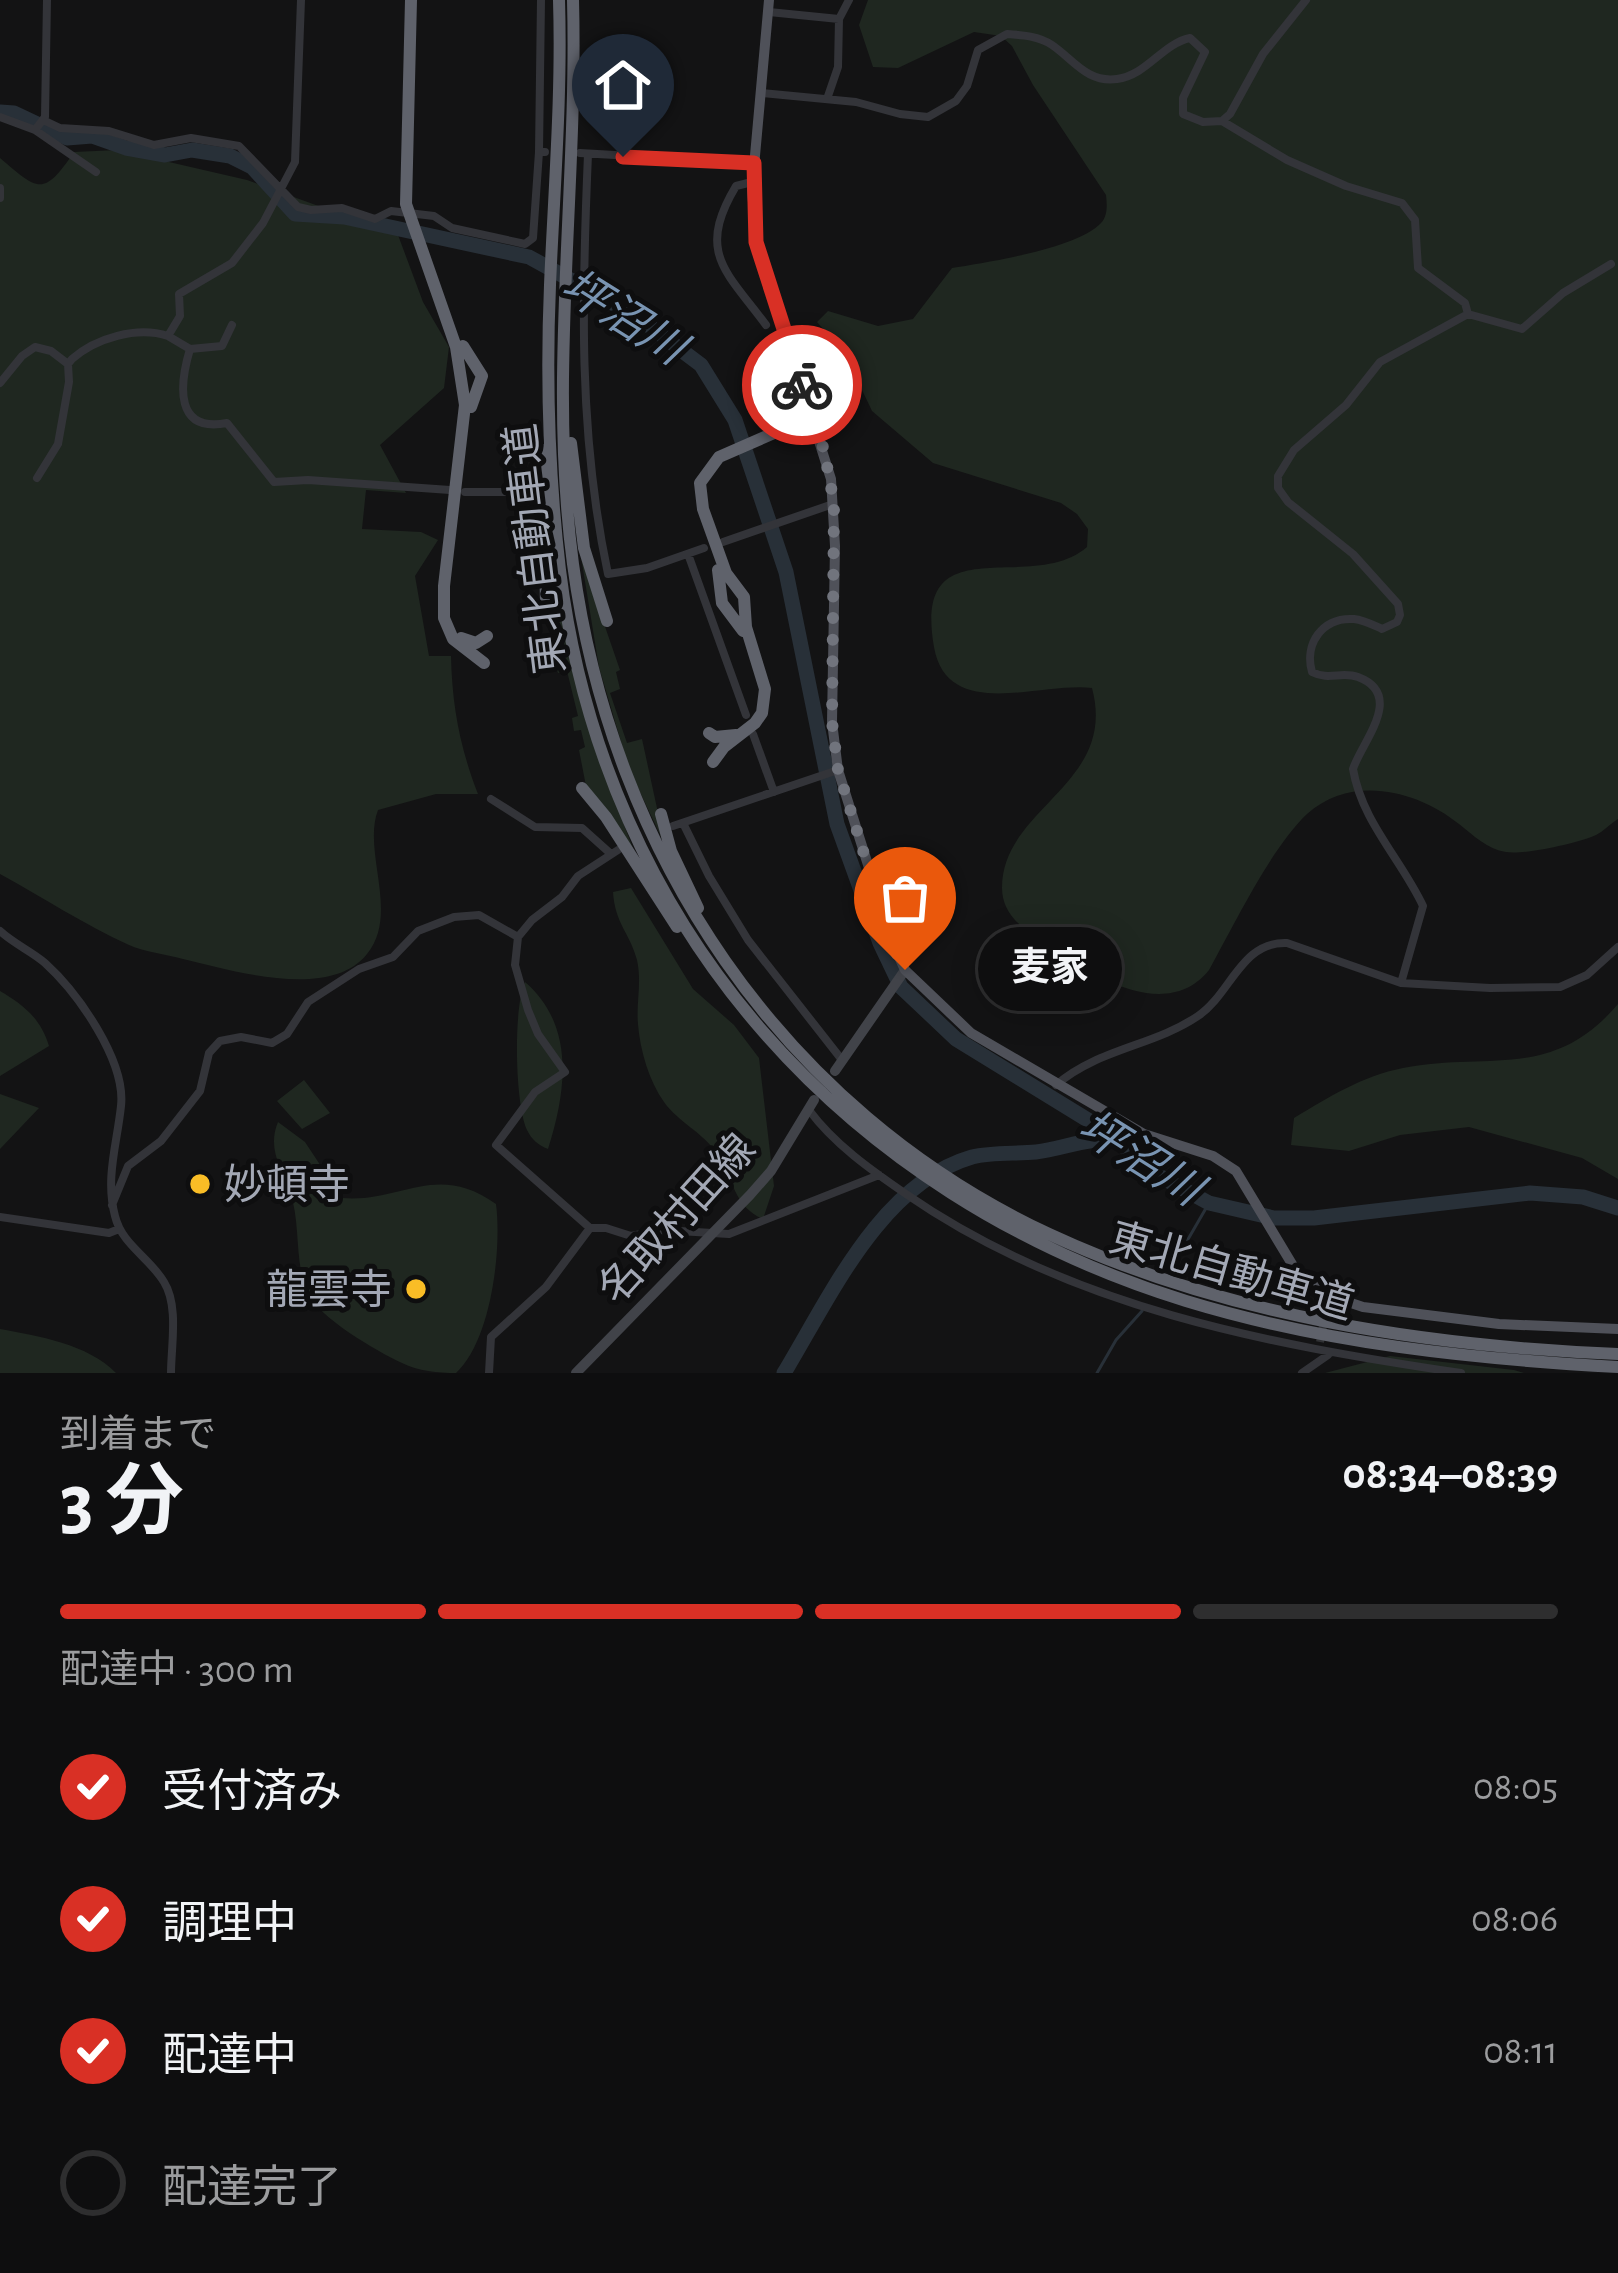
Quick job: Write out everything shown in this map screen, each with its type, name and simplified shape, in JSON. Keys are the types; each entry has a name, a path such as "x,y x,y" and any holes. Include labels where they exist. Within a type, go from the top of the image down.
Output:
{"highway":[{"path":"414,0 411,210 456,346 464,387 444,618 453,639 484,663"},
{"name":"東北自動車道","path":"559,0 550,285 560,299"},
{"name":"東北自動車道","path":"573,0 554,505 564,593 585,696 613,783 648,863 712,968 836,1108 916,1172 1050,1249 1144,1287 1230,1313 1351,1340 1465,1357 1618,1367"},
{"path":"421,243 462,346 482,376 472,398 447,599 457,634 476,643 487,636"},
{"path":"546,605 543,342 560,299"},
{"path":"560,299 576,495 592,582 607,621"},
{"path":"709,733 734,736 754,717 760,701 756,667 737,619 722,603 722,583 694,493 700,469 727,449 813,416"},
{"path":"713,762 755,723 765,702 763,674 744,615 744,596 726,573 700,490 710,465 727,449"},
{"path":"582,788 734,1004 766,1025"},
{"path":"661,814 671,850 699,909 757,994 766,1025"},
{"name":"東北自動車道","path":"766,1025 844,1096 955,1180 1067,1242 1151,1275 1235,1300 1365,1328 1446,1340 1618,1354"}],"main road":[{"path":"769,6 752,182 756,242 813,416 834,503 835,771 904,971 971,1033 1056,1085 1144,1134 1225,1162 1252,1192 1295,1269 1330,1296 1363,1307 1499,1324 1618,1328"},
{"path":"838,1066 904,971"},
{"name":"名取村田線","path":"576,1373 771,1171 812,1105"}],"street":[{"path":"39,125 47,0"},
{"path":"168,336 180,316 178,294 232,263 263,223 298,151 301,0"},
{"path":"0,117 109,131 154,145 191,138 239,146 278,193 298,207 342,208 375,219 391,211 434,216 452,228 525,244 533,238 542,152 541,0"},
{"path":"827,99 838,67 839,20 850,0"},
{"path":"1222,121 1231,114 1263,55 1306,0"},
{"path":"769,6 839,20"},
{"path":"761,93 928,117 956,101 967,86 978,50 1007,34 1051,44 1078,68 1109,80 1139,72 1176,42 1190,38 1205,52 1183,98 1183,115 1203,122 1222,121 1287,160 1402,203 1414,220 1418,268 1465,303 1468,314"},
{"path":"39,125 96,172"},
{"path":"704,548 647,568 603,574 590,458 581,300 584,154 754,163"},
{"path":"752,182 736,186 719,217 716,240 724,269 766,326"},
{"path":"0,188 0,199"},
{"path":"1401,982 1423,906 1385,848 1353,769 1376,729 1379,704 1368,682 1356,676 1329,679 1312,673 1309,651 1319,632 1334,622 1361,620 1382,629 1391,626 1400,615 1398,604 1352,554 1293,507 1277,484 1280,469 1294,450 1346,405 1380,362 1468,314 1522,329 1563,293 1611,264"},
{"path":"68,364 83,350 107,339 147,332 168,336 190,350 221,346 232,325"},
{"path":"0,383 35,347 51,351 68,364 58,444 37,478"},
{"path":"190,350 185,369 187,412 204,426 227,423 274,482 308,479 450,490"},
{"path":"465,492 525,492 528,575 540,582"},
{"path":"723,542 834,503"},
{"path":"688,554 746,715"},
{"path":"753,734 774,792"},
{"path":"835,771 678,824 748,940 838,1066"},
{"path":"491,800 535,827 581,828 615,852 578,876 518,937 514,957 528,1010 538,1034 565,1072 535,1092 496,1145 590,1228 631,1236 662,1230 729,1234 879,1175"},
{"path":"112,1205 128,1166 161,1141 200,1090 208,1053 220,1041 241,1037 272,1043 287,1034 308,1002 359,969 393,957 418,931 454,917 478,915 518,937"},
{"path":"0,931 43,961 69,990 121,1077 112,1205 119,1229 166,1285 172,1306 171,1373"},
{"path":"1056,1085 1098,1057 1193,1020 1215,1002 1248,958 1272,943 1401,982 1560,987 1587,975 1618,946"},
{"path":"812,1105 879,1175 898,1188 988,1243 1078,1285 1179,1320 1319,1347 1329,1354 1461,1373"},
{"path":"0,1216 110,1233 119,1229"},
{"path":"489,1373 491,1337 546,1287 590,1228"},
{"path":"1326,1310 1330,1296"},
{"path":"1302,1373 1329,1354"}],"shaded area":[{"path":"868,0 1618,0 1618,819 1596,835 1577,841 1506,852 1486,845 1424,802 1384,791 1343,794 1324,802 1293,829 1209,970 1193,985 1175,992 1156,994 1116,984 1078,965 1014,919 1002,888 1007,860 1020,836 1075,773 1089,749 1096,721 1092,688 998,693 957,684 942,670 934,647 932,609 941,586 958,573 1063,560 1087,547 1088,529 1061,503 933,463 872,411 845,354 817,322 828,311 878,326 913,319 952,268 1031,253 1089,232 1105,217 1106,195 1012,46 1001,36 974,32 898,68 873,67 859,25"},
{"path":"117,150 247,180 398,235 423,302 449,347 444,388 380,445 406,493 366,490 362,529 421,532 438,540 415,576 429,656 451,656 458,726 478,794 436,794 378,810 374,844 381,901 376,938 367,954 350,968 329,976 252,975 129,945 0,874 0,158 40,184 55,177 74,152"},
{"path":"552,555 585,705 634,851 586,786 579,750 585,747 581,730 574,731 572,718 578,716 567,671 558,673 550,649 555,610 550,605"},
{"path":"581,557 620,670 616,672 620,689 610,693 627,743 642,739 665,845 629,769 599,667"},
{"path":"631,888 693,989 734,1025 759,1058 774,1186 763,1219 746,1207 717,1154 670,1109 650,1075 639,1034 637,960 613,892"},
{"path":"525,982 553,1019 559,1039 562,1083 548,1149 529,1134 520,1100 517,1033"},
{"path":"0,991 30,1014 49,1046 0,1076"},
{"path":"1618,1004 1618,1179 1582,1158 1469,1127 1400,1135 1349,1151 1291,1145 1294,1118 1360,1082 1403,1068 1543,1054 1569,1045"},
{"path":"304,1080 330,1113 302,1129 277,1101"},
{"path":"0,1094 39,1108 0,1149"},
{"path":"278,1122 305,1142 342,1198 436,1185 475,1192 496,1204 497,1245 486,1318 456,1373 421,1370 391,1358 313,1302 300,1267 293,1204 275,1149"},
{"path":"0,1329 77,1348 116,1373 0,1373"},
{"path":"1390,1356 1514,1370 1524,1373 1325,1373"}],"waterway":[{"name":"坪沼川","path":"0,112 14,113 67,138 92,136 165,155 192,150 230,156 252,167 295,214 344,217 529,257 636,316 701,365 735,420 786,572 837,824 901,987 956,1039 1109,1133 1150,1171 1209,1203 1274,1218 1314,1218 1530,1193 1583,1197 1618,1208"},
{"path":"784,1373 861,1246 911,1191 940,1171 980,1155 1117,1141"},
{"path":"1176,1260 1209,1203"},
{"path":"1097,1373 1116,1340 1142,1311"}],"tunnel":[{"path":"1320,1342 1326,1310"}],"way so far":[{"path":"802,385 824,450 834,503 832,722 838,770 892,944 905,970"}],"place":[{"name":"麦家","path":"905,970"},
{"name":"妙頓寺","path":"200,1184"},
{"name":"龍雲寺","path":"416,1289"}],"route":[{"path":"623,157 754,163 756,242 802,385"}]}
